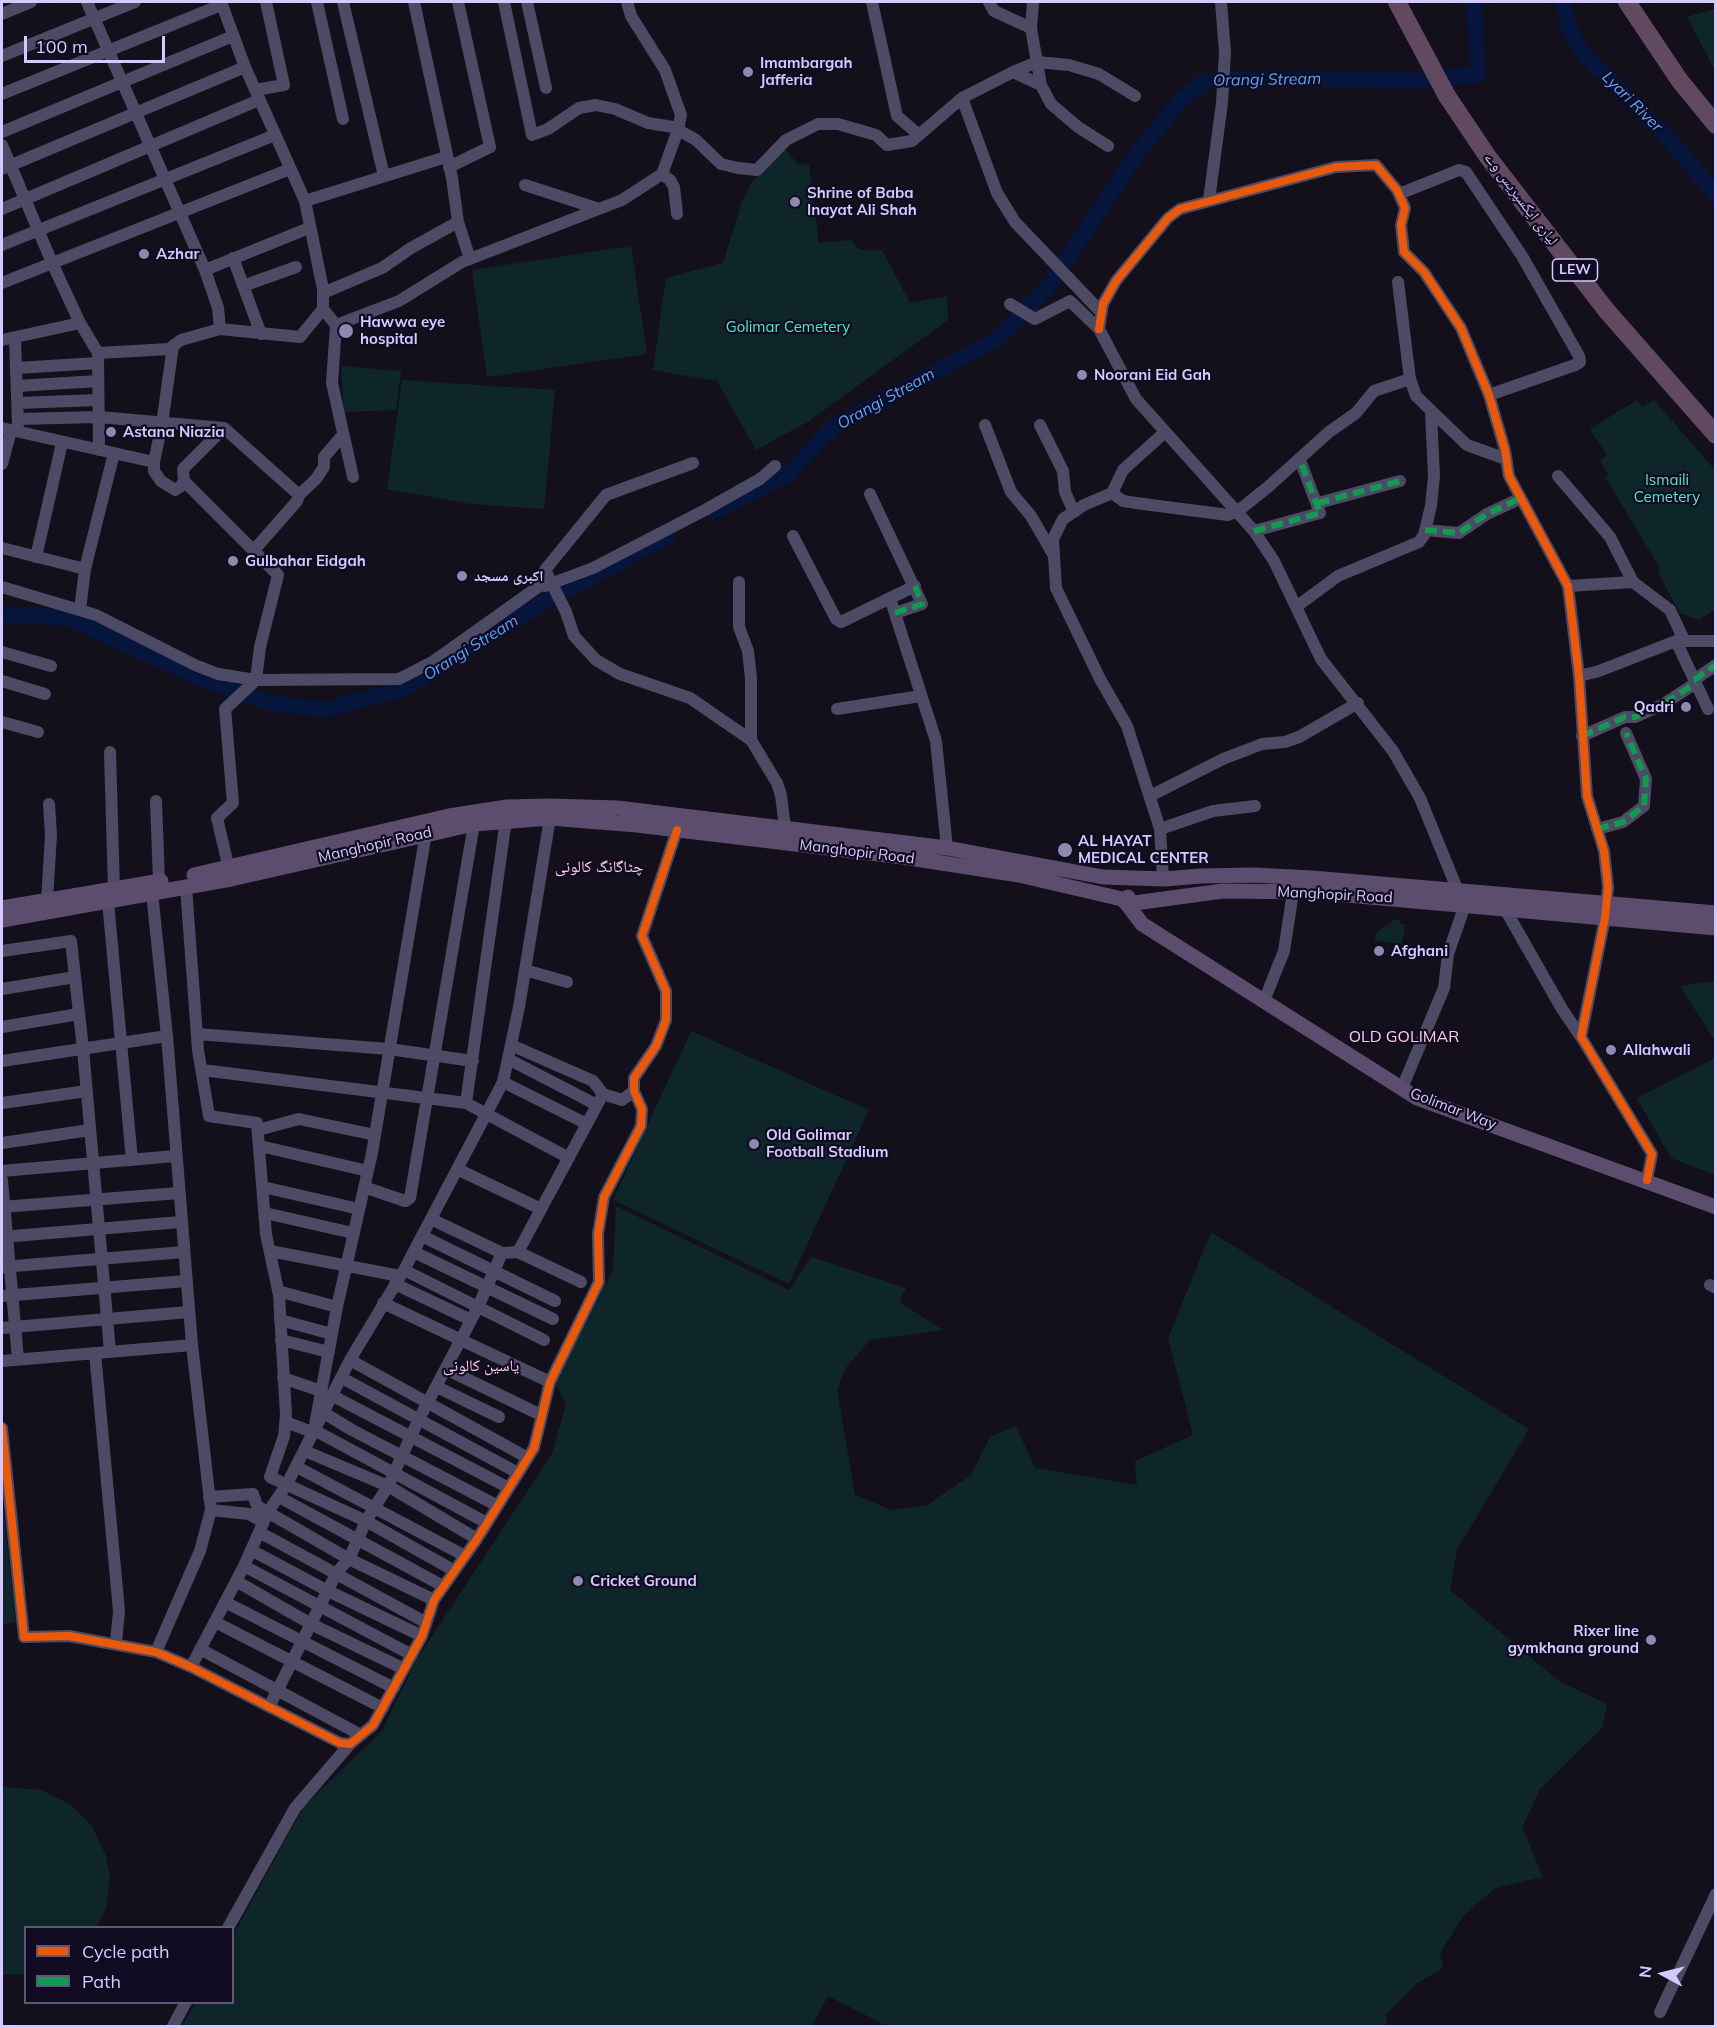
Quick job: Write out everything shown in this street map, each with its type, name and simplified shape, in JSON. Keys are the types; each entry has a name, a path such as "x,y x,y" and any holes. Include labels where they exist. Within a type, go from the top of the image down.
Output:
{"highway":[{"name":"لیاری ایکسپریس وے","path":"1397,2 1447,96 1488,157 1606,310 1716,435"},
{"path":"1627,2 1680,81 1716,125"}],"main road":[{"name":"Manghopir Road","path":"2,920 155,887 448,816 507,807 616,808 947,848 1103,877 1163,879 1200,876 1265,876 1458,891 1716,928"},
{"name":"Manghopir Road","path":"155,887 186,887 231,879 426,833 474,824 550,818 677,830 892,856 1020,875 1122,899 1127,904 1223,891 1293,891 1505,909 1716,913"},
{"path":"1127,904 1128,879"},
{"name":"Manghopir Road","path":"2,908 47,901 111,896"},
{"name":"Golimar Way","path":"1127,904 1142,924 1417,1098 1716,1207"}],"street":[{"path":"2,14 31,2"},
{"path":"87,2 205,270 218,308 220,329"},
{"path":"2,56 94,16 135,2"},
{"path":"2,209 284,85 266,2"},
{"path":"317,2 343,118"},
{"path":"343,2 384,176"},
{"path":"414,2 448,162 458,222 470,259"},
{"path":"305,201 384,176 448,162 490,147 458,2"},
{"path":"504,2 532,135 548,129 579,108 596,105 615,109 648,123 678,130 696,140 721,164 757,170 786,140 818,124 838,124 876,135 887,145 912,141 962,98 1037,62 1069,64 1099,74 1135,96"},
{"path":"527,2 546,88"},
{"path":"336,325 399,301 470,259 622,200 662,174 681,115 665,70 631,16 627,2"},
{"path":"872,2 897,116 919,135"},
{"path":"989,2 994,11 1031,28"},
{"path":"1033,2 1031,28 1041,86 1051,104 1078,127 1108,146"},
{"path":"1209,200 1222,103 1225,52 1221,2"},
{"path":"2,94 221,3 245,67 305,201 323,293 323,309 336,325 332,383 353,477"},
{"path":"2,132 233,36"},
{"path":"6,167 245,67"},
{"path":"1013,72 1041,86"},
{"path":"962,98 997,193 1015,222 1101,312"},
{"path":"2,245 275,135"},
{"path":"2,145 6,167 24,200 98,358 99,450"},
{"path":"1099,329 1103,304 1116,281 1168,218 1180,209 1336,167 1363,165 1376,165 1381,169 1399,194 1405,208 1401,225 1404,252 1424,272 1450,308 1489,395 1509,476 1568,586 1579,676 1587,796 1604,851 1608,887 1606,911 1581,1037"},
{"path":"2,283 53,265 290,169"},
{"path":"1399,194 1459,170 1466,172 1522,256 1580,356 1580,362 1575,365 1489,395"},
{"path":"662,174 674,187 677,214"},
{"path":"525,185 599,208"},
{"path":"323,293 382,268 411,248 458,222"},
{"path":"205,270 309,228"},
{"path":"233,258 261,334"},
{"path":"243,286 296,267"},
{"path":"1398,282 1410,379 1416,396 1467,445 1506,459"},
{"path":"1010,304 1035,319 1058,304 1070,301 1099,329 1136,399 1254,531 1274,561 1321,659 1358,703 1393,751 1420,798 1458,891"},
{"path":"16,368 169,349 181,340 220,329 300,337 314,316 323,309"},
{"path":"2,340 80,323"},
{"path":"2,464 10,431 18,420 15,339"},
{"path":"173,346 154,471 165,486 175,490 184,482"},
{"path":"1112,494 1123,501 1228,515 1238,511 1300,460 1329,432 1356,413 1374,391 1410,379"},
{"path":"17,386 98,381"},
{"path":"18,403 98,400"},
{"path":"1296,607 1338,576 1419,542 1425,530 1434,476 1431,412"},
{"path":"18,420 99,417 224,428 299,495"},
{"path":"985,424 1011,492 1030,516 1054,555"},
{"path":"1040,425 1063,471 1065,492 1074,512"},
{"path":"224,428 183,469 184,482 255,549 278,575 260,647 256,680 225,709 233,803 217,818 229,869"},
{"path":"10,431 154,462"},
{"path":"1163,879 1160,829 1150,796 1127,726 1100,679 1056,588 1053,539 1063,519 1112,494 1123,470 1164,433"},
{"path":"255,549 297,501 299,495 316,479 324,467 324,457 342,436"},
{"path":"36,557 62,443"},
{"path":"80,610 85,569 114,453"},
{"path":"1254,531 1320,513 1300,460"},
{"path":"538,586 545,570 606,495 693,463"},
{"path":"2,587 115,623 195,665 218,674 256,680 399,679 434,661 538,586 551,584 593,567 705,510 760,479 775,466"},
{"path":"1558,476 1610,537 1633,582 1670,610 1695,682 1708,709"},
{"path":"1318,503 1400,481"},
{"path":"870,494 922,604 895,613"},
{"path":"1425,530 1459,533 1487,514 1520,499"},
{"path":"793,536 836,619 841,622 915,586"},
{"path":"2,548 85,569"},
{"path":"545,570 566,612 574,636 596,660 621,674 690,698 751,740 768,766 779,789 785,828"},
{"path":"739,582 739,627 748,651 751,678 751,740"},
{"path":"1568,586 1633,582"},
{"path":"890,598 936,741 947,848"},
{"path":"1579,676 1599,671 1680,640 1716,641"},
{"path":"2,652 51,666"},
{"path":"1582,736 1625,717 1635,717 1662,705 1716,665"},
{"path":"2,681 45,694"},
{"path":"837,709 921,696"},
{"path":"1150,796 1223,759 1262,744 1285,742 1299,736 1358,703"},
{"path":"2,722 38,732"},
{"path":"1597,829 1623,822 1644,806 1646,779 1626,733"},
{"path":"110,752 111,896 132,1160"},
{"path":"156,801 155,887 175,1156 192,1345 211,1510 200,1551 156,1652"},
{"path":"47,901 51,835 49,804"},
{"path":"1160,829 1213,811 1255,806"},
{"path":"191,1667 244,1566 263,1522 305,1451 327,1394 342,1378 350,1360 400,1277 503,1082 525,970 550,818"},
{"path":"466,1103 506,820"},
{"path":"364,1187 409,1200 474,824"},
{"path":"229,1926 295,1808 350,1744 373,1725 422,1636 434,1600 477,1539 534,1448 550,1382 599,1282 598,1234 604,1197 641,1126 642,1108 634,1091 634,1078 656,1046 666,1020 666,991 642,936 677,830"},
{"path":"313,1431 324,1413 332,1334 375,1135 426,833"},
{"path":"186,887 197,1034 209,1116 257,1123 258,1130 265,1213 278,1291 286,1422 284,1436 270,1477 366,1521 453,1570"},
{"path":"1264,1001 1284,951 1293,891"},
{"path":"1402,1088 1443,988 1448,954 1465,905"},
{"path":"1505,909 1557,1001 1652,1154 1647,1180"},
{"path":"2,951 71,941 110,1351"},
{"path":"525,970 567,982"},
{"path":"2,989 75,977"},
{"path":"2,1027 79,1014"},
{"path":"197,1034 389,1049 472,1061"},
{"path":"2,1061 167,1036"},
{"path":"511,1045 593,1081 603,1094 622,1100 634,1091"},
{"path":"508,1059 597,1105"},
{"path":"202,1070 466,1103 485,1116 569,1158"},
{"path":"503,1082 587,1124"},
{"path":"2,1103 87,1091"},
{"path":"518,1252 603,1094"},
{"path":"258,1130 299,1119 375,1135"},
{"path":"2,1143 90,1130"},
{"path":"260,1146 368,1171"},
{"path":"2,1171 175,1156"},
{"path":"457,1169 541,1209"},
{"path":"2,1180 7,1296 15,1327 18,1359"},
{"path":"263,1187 359,1209"},
{"path":"3,1207 179,1193"},
{"path":"265,1213 353,1233"},
{"path":"430,1219 502,1253 518,1252 581,1282"},
{"path":"4,1237 181,1222"},
{"path":"422,1236 555,1300"},
{"path":"270,1251 400,1277 478,1307 544,1340"},
{"path":"6,1267 184,1252"},
{"path":"414,1252 553,1319"},
{"path":"269,1707 322,1607 337,1572 349,1559 366,1521 391,1480 419,1419 478,1307 502,1253"},
{"path":"400,1277 471,1320"},
{"path":"7,1296 186,1281"},
{"path":"278,1291 337,1307"},
{"path":"383,1303 550,1382"},
{"path":"2,1328 189,1312"},
{"path":"280,1320 332,1334"},
{"path":"281,1340 329,1352"},
{"path":"2,1361 192,1345"},
{"path":"95,1353 119,1611 116,1643"},
{"path":"350,1360 528,1458"},
{"path":"446,1369 541,1415"},
{"path":"283,1378 327,1394 509,1488"},
{"path":"342,1378 518,1473"},
{"path":"437,1387 499,1417"},
{"path":"324,1413 498,1506"},
{"path":"286,1422 313,1431 391,1480 477,1539"},
{"path":"2,1428 4,1476 24,1637 69,1636 156,1652 191,1667 340,1743 350,1744"},
{"path":"305,1451 391,1480 487,1523"},
{"path":"297,1467 465,1556"},
{"path":"209,1497 252,1494 263,1522 349,1559 434,1600"},
{"path":"279,1497 443,1586"},
{"path":"211,1510 249,1514 337,1572 425,1622"},
{"path":"251,1550 328,1591 422,1636"},
{"path":"244,1566 412,1655"},
{"path":"236,1581 311,1624 404,1669"},
{"path":"225,1602 394,1688"},
{"path":"215,1622 382,1708"},
{"path":"200,1649 361,1735"},
{"path":"1660,2012 1715,1895"},
{"path":"173,2026 185,2004"}],"green space":[{"path":"1716,9 1715,71 1687,17"},
{"name":"Golimar Cemetery","path":"785,149 798,164 809,165 819,243 851,240 860,250 882,250 910,303 947,296 948,320 809,421 756,450 717,381 653,370 666,278 723,263 742,202 751,183"},
{"path":"631,246 647,354 487,377 472,270"},
{"path":"341,366 401,371 396,410 344,412"},
{"path":"402,380 555,390 544,509 471,504 387,489"},
{"name":"Ismaili Cemetery","path":"1637,400 1642,407 1654,400 1715,470 1715,609 1699,620 1680,613 1657,571 1660,568 1605,477 1609,475 1600,461 1607,455 1590,429"},
{"path":"1396,919 1401,920 1400,924 1405,925 1402,944 1375,941 1376,933"},
{"path":"1716,981 1715,1041 1680,986"},
{"path":"691,1031 869,1110 789,1284 613,1200"},
{"path":"1715,1058 1715,1175 1671,1158 1637,1098"},
{"path":"616,1206 789,1290 811,1257 906,1288 899,1302 943,1330 870,1340 845,1369 837,1390 855,1495 891,1510 927,1505 971,1475 990,1437 1016,1426 1035,1468 1137,1485 1135,1461 1193,1435 1168,1338 1211,1232 1529,1429 1457,1550 1450,1590 1559,1681 1607,1704 1602,1728 1540,1789 1522,1827 1543,1877 1495,1888 1464,1915 1440,1953 1443,1968 1417,1983 1386,2014 1387,2026 887,2026 828,1996 812,2026 182,2026 194,2004 234,2004 234,1933 304,1806 381,1732 417,1659 552,1454 566,1404 555,1384 613,1269"},
{"path":"2,1498 16,1623 2,1624"},
{"path":"2,1788 42,1790 71,1805 92,1826 106,1856 110,1877 106,1909 97,1926 24,1926 24,1974 2,1975"}],"waterway":[{"name":"Orangi Stream","path":"712,512 788,474 833,427 997,339 1049,286 1137,154 1179,102 1204,81 1254,78 1409,81 1478,75 1474,2"},
{"name":"Lyari River","path":"1563,2 1568,25 1581,51 1662,131 1716,195"},
{"name":"Orangi Stream","path":"2,614 68,618 204,680 270,703 325,710 404,689 541,604 668,536"}],"marked path":[{"path":"1254,531 1320,513 1300,460"},
{"path":"1318,503 1400,481"},
{"path":"1425,530 1459,533 1487,514 1519,499"},
{"path":"895,613 922,604 915,586"},
{"path":"1694,680 1716,665"},
{"path":"1582,736 1625,717 1635,717 1662,705 1696,683"},
{"path":"1597,829 1623,822 1644,806 1646,779 1626,733"}],"cycle path":[{"path":"1099,329 1103,304 1116,281 1168,218 1180,209 1336,167 1376,165 1397,190 1405,208 1401,225 1404,252 1424,272 1461,328 1489,395 1505,450 1509,476 1568,586 1579,676 1587,796 1604,851 1608,887 1605,918 1581,1037 1652,1154 1647,1180"},
{"path":"2,1428 24,1637 69,1636 156,1652 191,1667 340,1743 350,1744 373,1725 422,1636 434,1600 477,1539 534,1448 550,1382 599,1282 598,1234 604,1197 641,1126 642,1109 634,1091 634,1078 656,1046 666,1020 666,991 642,936 677,830"}],"place":[{"name":"Imambargah Jafferia","path":"748,72"},
{"name":"Shrine of Baba Inayat Ali Shah","path":"795,202"},
{"name":"Azhar","path":"144,254"},
{"name":"Hawwa eye hospital","path":"346,331"},
{"name":"Noorani Eid Gah","path":"1082,375"},
{"name":"Astana Niazia","path":"111,432"},
{"name":"Gulbahar Eidgah","path":"233,561"},
{"name":"اکبری مسجد","path":"462,576"},
{"name":"Qadri","path":"1686,707"},
{"name":"AL HAYAT MEDICAL CENTER","path":"1065,850"},
{"name":"Afghani","path":"1379,951"},
{"name":"Allahwali","path":"1611,1050"},
{"name":"Old Golimar Football Stadium","path":"754,1144"},
{"name":"Cricket Ground","path":"578,1581"},
{"name":"Rixer line gymkhana ground","path":"1651,1640"}],"district":[{"name":"چٹاگانگ کالونی","path":"599,867"},
{"name":"OLD GOLIMAR","path":"1404,1037"},
{"name":"یاسین کالونی","path":"481,1366"}]}
